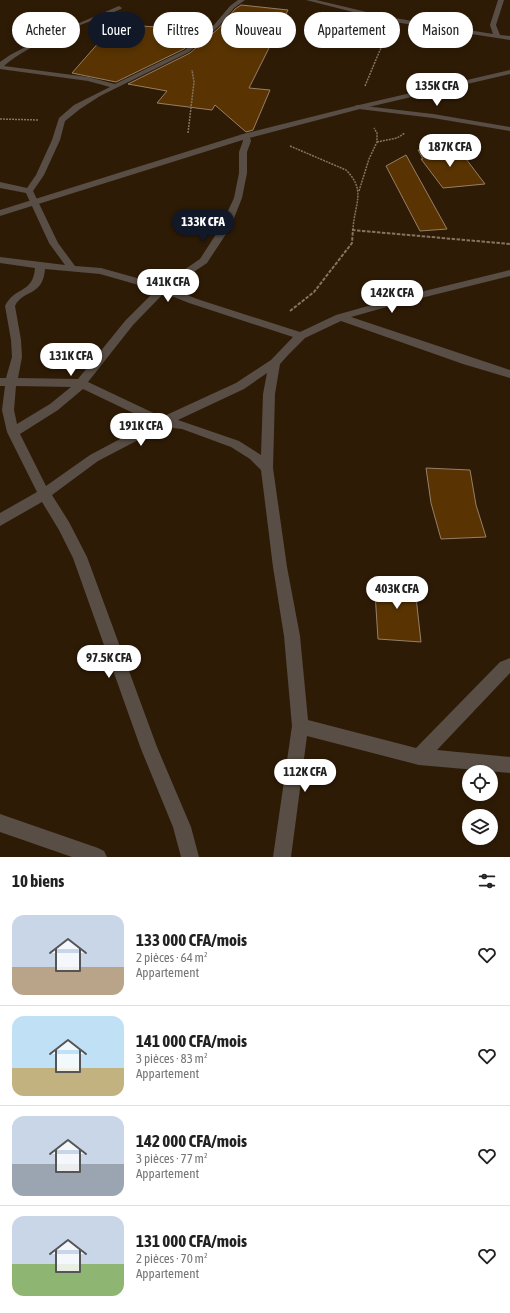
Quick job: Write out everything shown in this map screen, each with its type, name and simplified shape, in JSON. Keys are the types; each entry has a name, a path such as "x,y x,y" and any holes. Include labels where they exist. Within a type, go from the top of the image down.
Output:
{"street":[{"path":"29,191 40,175 56,140 62,120 77,107 115,86 172,60 187,50 216,26 232,7 242,0"},
{"path":"309,0 362,14 408,23"},
{"path":"496,36 493,25 500,0"},
{"path":"0,67 6,60 18,53 67,28 120,8"},
{"path":"473,33 510,38"},
{"path":"0,67 88,79 115,86"},
{"path":"0,213 246,136 359,107 510,72"},
{"path":"359,107 510,129"},
{"path":"13,432 54,406 81,383 129,323 163,289 204,261 225,228 236,204 241,183 243,152 247,141 246,136"},
{"path":"0,185 29,191 54,243 72,268"},
{"path":"0,260 40,266 101,271 163,289 193,301 301,336"},
{"path":"40,266 39,280 35,286 15,298 10,306 16,340 17,357 5,382 8,410 13,432 44,494 64,526 80,557 149,749 182,827 190,857"},
{"path":"0,520 44,494 94,458 162,422 240,386 275,363 301,336 340,317 400,300 418,297 510,273"},
{"path":"340,317 392,334 479,366 510,374"},
{"path":"275,363 268,394 267,468 280,567 292,636 300,726 282,857"},
{"path":"5,382 81,383 162,422 183,425 235,444 254,456 267,468"},
{"path":"419,757 504,667 510,665"},
{"path":"300,726 419,757 510,765"},
{"path":"0,823 98,857"}],"path":[{"path":"359,107 368,76 380,50 384,46 394,28 408,24"},
{"path":"185,155 194,82 191,67"},
{"path":"0,119 24,121 62,120"},
{"path":"267,325 302,303 314,292 352,243 352,230 359,191 369,159 377,142 377,133 374,126"},
{"path":"288,145 346,170 353,177 359,191"},
{"path":"352,230 438,239 510,244"}],"building":[{"path":"241,5 288,10 287,12 232,12"},
{"path":"145,26 153,27 153,48 185,48 116,82 72,73 94,48 145,48"},
{"path":"221,26 221,48 269,48 249,88 270,90 253,130 246,132 215,105 212,110 157,103 167,91 128,84 190,53 196,48 213,48 213,33"},
{"path":"457,147 485,184 443,188 421,159 423,159 418,150"},
{"path":"406,155 447,229 420,231 386,166"},
{"path":"426,468 470,470 476,505 486,537 441,539 431,503"},
{"path":"374,577 414,579 421,642 378,639"}]}
